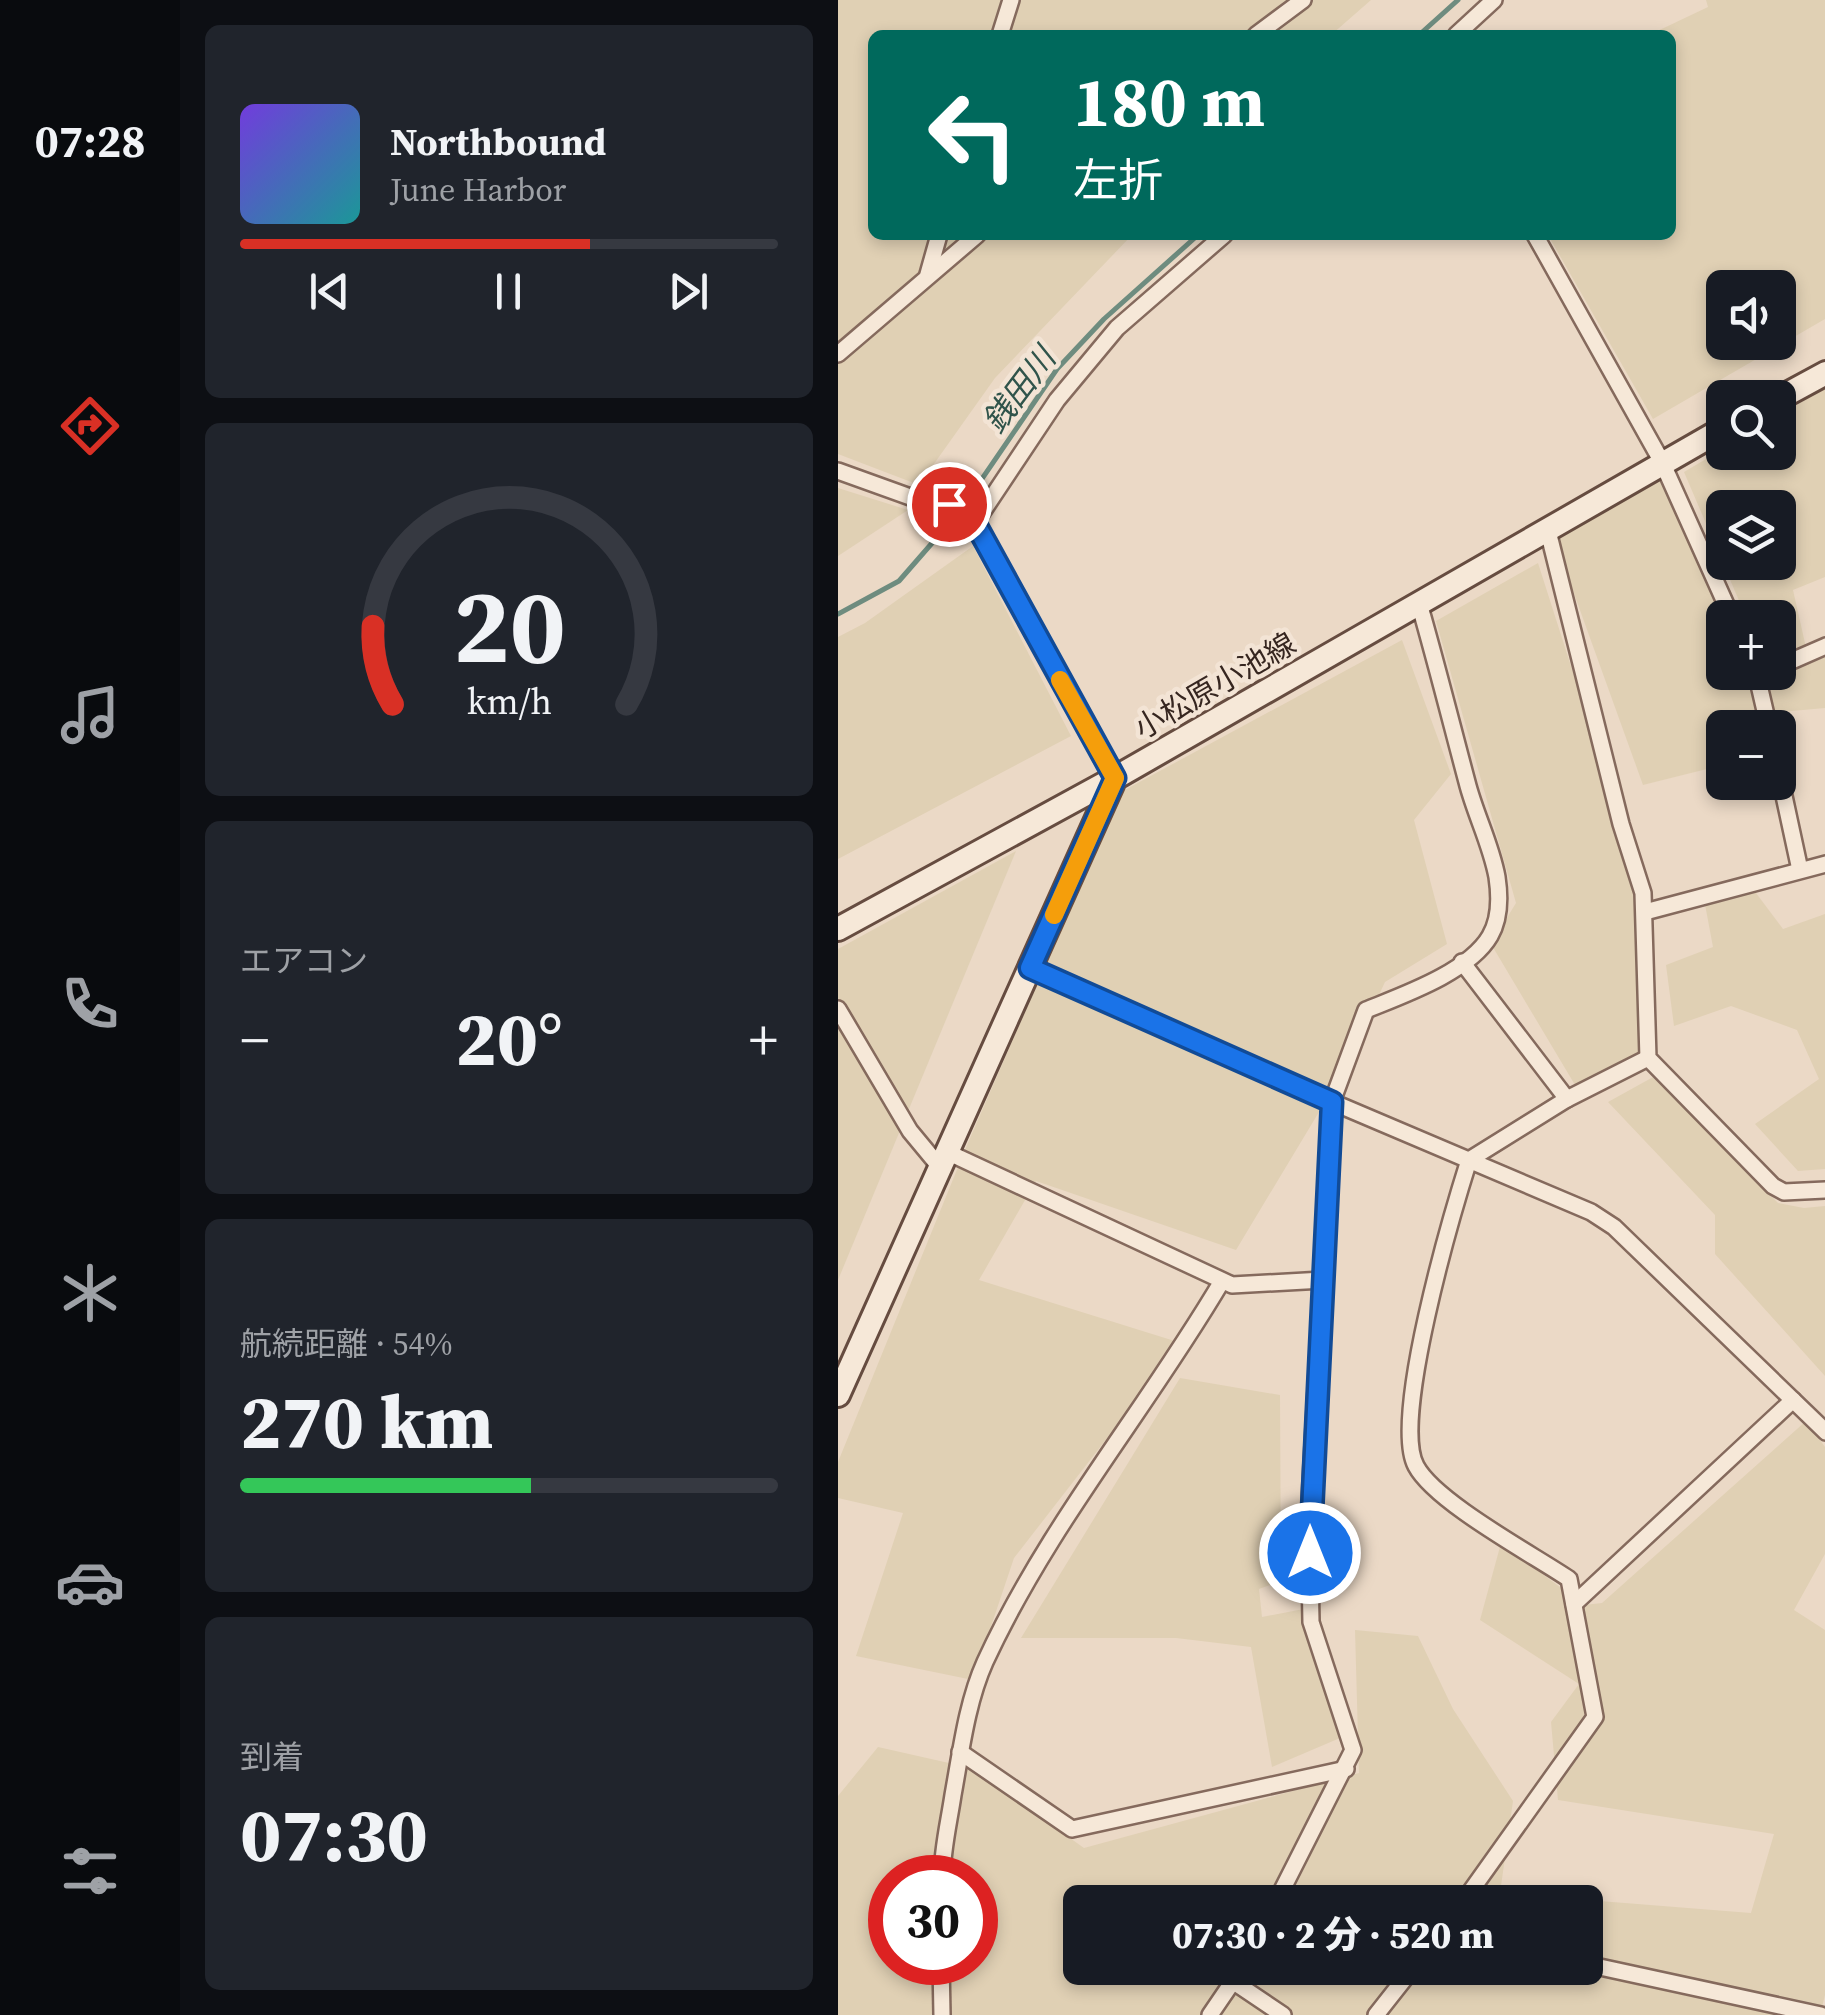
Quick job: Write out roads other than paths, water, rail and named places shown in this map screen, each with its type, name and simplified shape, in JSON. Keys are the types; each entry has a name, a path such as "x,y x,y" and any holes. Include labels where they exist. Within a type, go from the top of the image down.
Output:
{"main road":[{"path":"1796,389 1826,373"},
{"name":"小松原小池線","path":"838,1395 1115,778 1706,437"},
{"path":"838,928 1115,778"}],"street":[{"path":"1002,30 1011,0"},
{"path":"1263,30 1303,0"},
{"path":"1461,30 1494,0"},
{"path":"928,274 938,240"},
{"path":"838,354 971,240"},
{"path":"975,523 1057,400 1118,328 1218,240"},
{"path":"1538,240 1662,462 1724,600"},
{"path":"838,471 924,502 949,504 975,523 1115,778"},
{"path":"1548,531 1645,912 1648,1058 1772,1186 1784,1192 1826,1190"},
{"path":"1285,1885 1353,1750 1311,1622 1309,1518 1332,1102 1366,1010 1423,987 1462,962 1488,941 1498,920 1498,880 1419,603"},
{"path":"1796,659 1826,646"},
{"path":"1785,800 1800,870"},
{"path":"1645,912 1826,864"},
{"path":"1462,962 1567,1099"},
{"path":"1030,968 1591,1212 1614,1228 1826,1432"},
{"path":"838,1008 910,1131 943,1159 1232,1285 1323,1280"},
{"path":"1474,1885 1595,1717 1569,1579 1443,1495 1415,1466 1410,1440 1426,1309 1469,1160 1567,1099 1648,1058"},
{"path":"945,1855 960,1752 986,1660 1035,1562 1128,1429 1222,1281"},
{"path":"1574,1604 1793,1400"},
{"path":"960,1752 1072,1829 1306,1775 1346,1770"},
{"path":"1603,1968 1821,2015"},
{"path":"941,1985 942,2015"},
{"path":"1210,2015 1231,1985"},
{"path":"1249,1985 1283,2015"},
{"path":"1376,2015 1400,1985"}],"waterway":[{"name":"銭田川","path":"1425,30 1458,0"},
{"name":"銭田川","path":"838,614 899,581 960,511 1057,369 1104,319 1192,240"}]}
